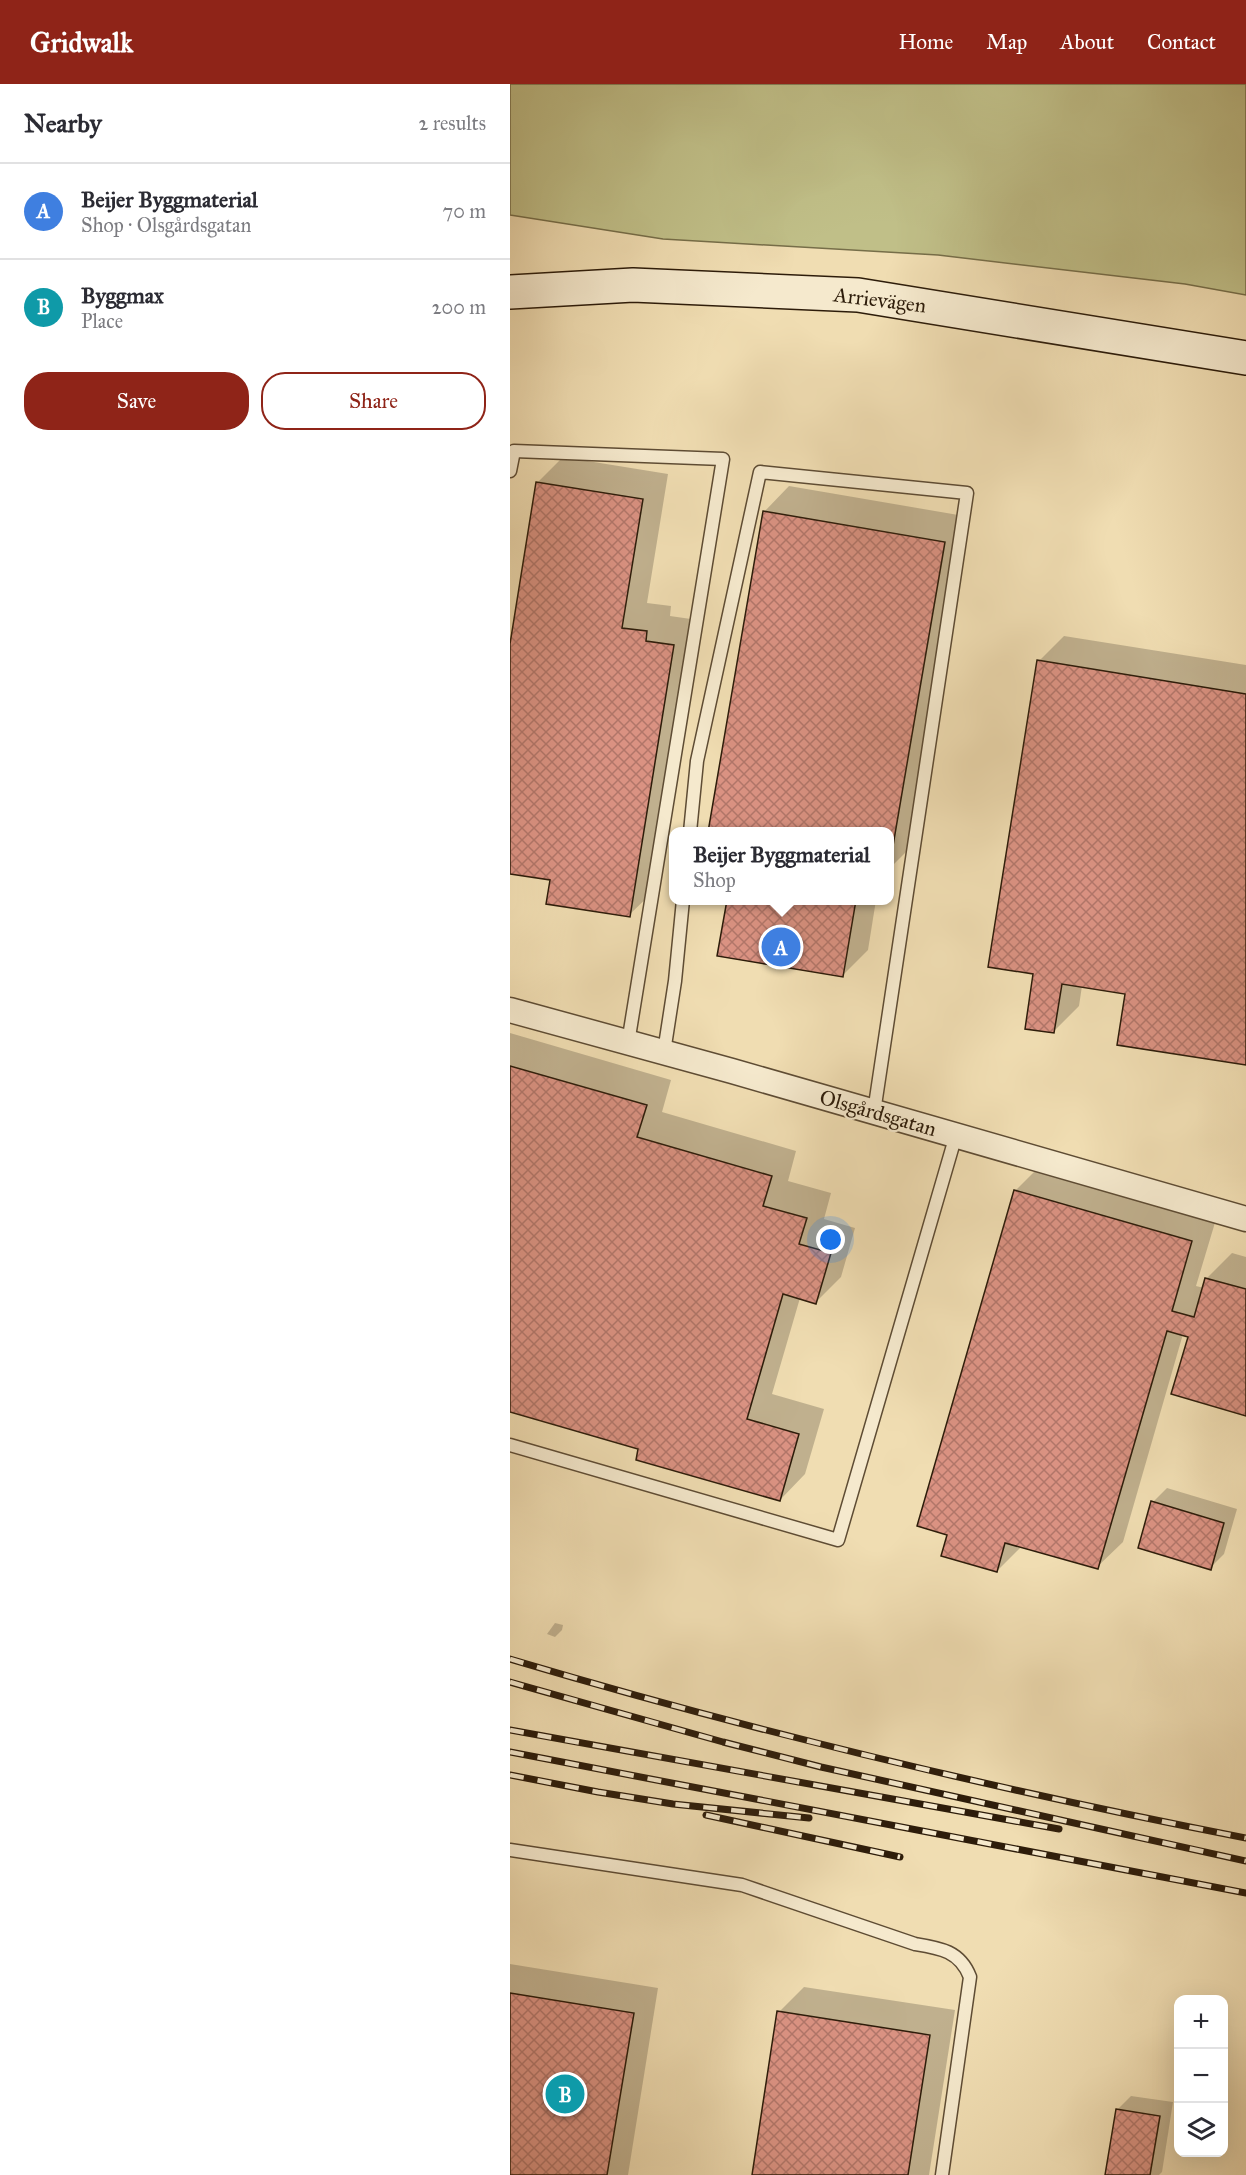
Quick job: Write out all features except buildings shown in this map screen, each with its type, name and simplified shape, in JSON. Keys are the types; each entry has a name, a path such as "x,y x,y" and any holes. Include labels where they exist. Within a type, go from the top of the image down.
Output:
{"main road":[{"name":"Arrievägen","path":"510,292 633,285 858,295 1246,358"}],"street":[{"name":"Olsgårdsgatan","path":"510,1010 1246,1219"}],"lane":[{"path":"510,471 514,451 723,459 628,1042"},
{"path":"690,827 697,761 760,472 967,493 874,1112"},
{"path":"664,1052 675,981 683,905"},
{"path":"510,1445 838,1540 956,1135"},
{"path":"510,1850 742,1885 915,1944 940,1948 959,1958 966,1966 970,1977 942,2175"}],"shaded area":[{"path":"510,84 1246,84 1246,295 1185,284 938,255 663,239 510,215"}],"railway":[{"path":"510,1659 692,1711 876,1758 1060,1800 1246,1838"},
{"path":"510,1682 821,1767 1246,1861"},
{"path":"510,1730 1059,1829"},
{"path":"510,1752 1246,1893"},
{"path":"510,1775 673,1804 809,1818"},
{"path":"706,1815 900,1857"}],"place":[{"name":"Beijer Byggmaterial","path":"781,947"},
{"name":"Byggmax","path":"565,2094"}]}
